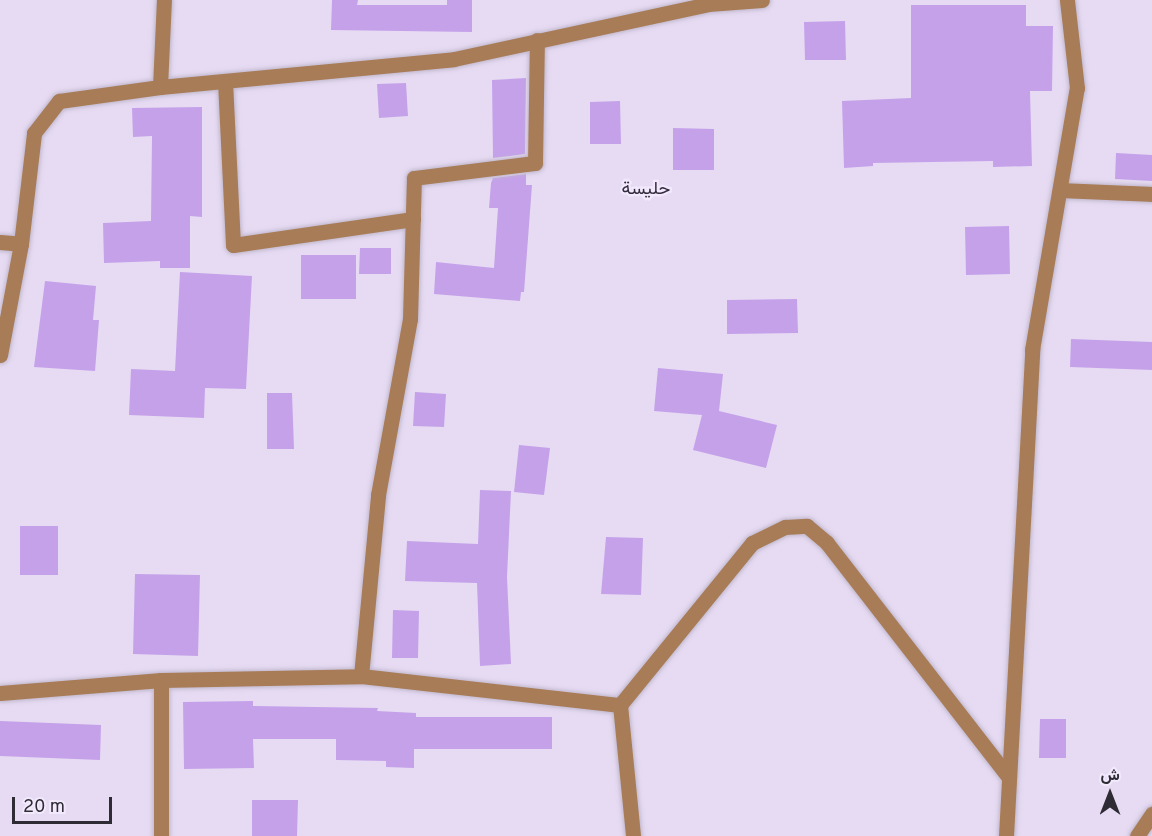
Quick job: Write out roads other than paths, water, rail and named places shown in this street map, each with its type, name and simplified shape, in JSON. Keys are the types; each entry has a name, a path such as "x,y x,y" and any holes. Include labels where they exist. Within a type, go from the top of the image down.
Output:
{"street":[{"path":"160,87 164,0"},
{"path":"0,355 21,244 34,133 58,101 160,87 454,59 708,4 762,0"},
{"path":"1006,836 1007,775 1032,350 1077,88 1067,0"},
{"path":"361,676 378,495 410,319 414,178 534,163 537,40"},
{"path":"225,81 233,245 413,219"},
{"path":"1061,190 1152,194"},
{"path":"0,242 21,244"},
{"path":"633,836 620,705 752,543 785,527 807,526 827,543 1007,775"},
{"path":"0,693 161,680 361,676 620,705"},
{"path":"161,680 161,836"},
{"path":"1137,836 1152,814"}],"district":[{"name":"حليسة","path":"646,190"}]}
